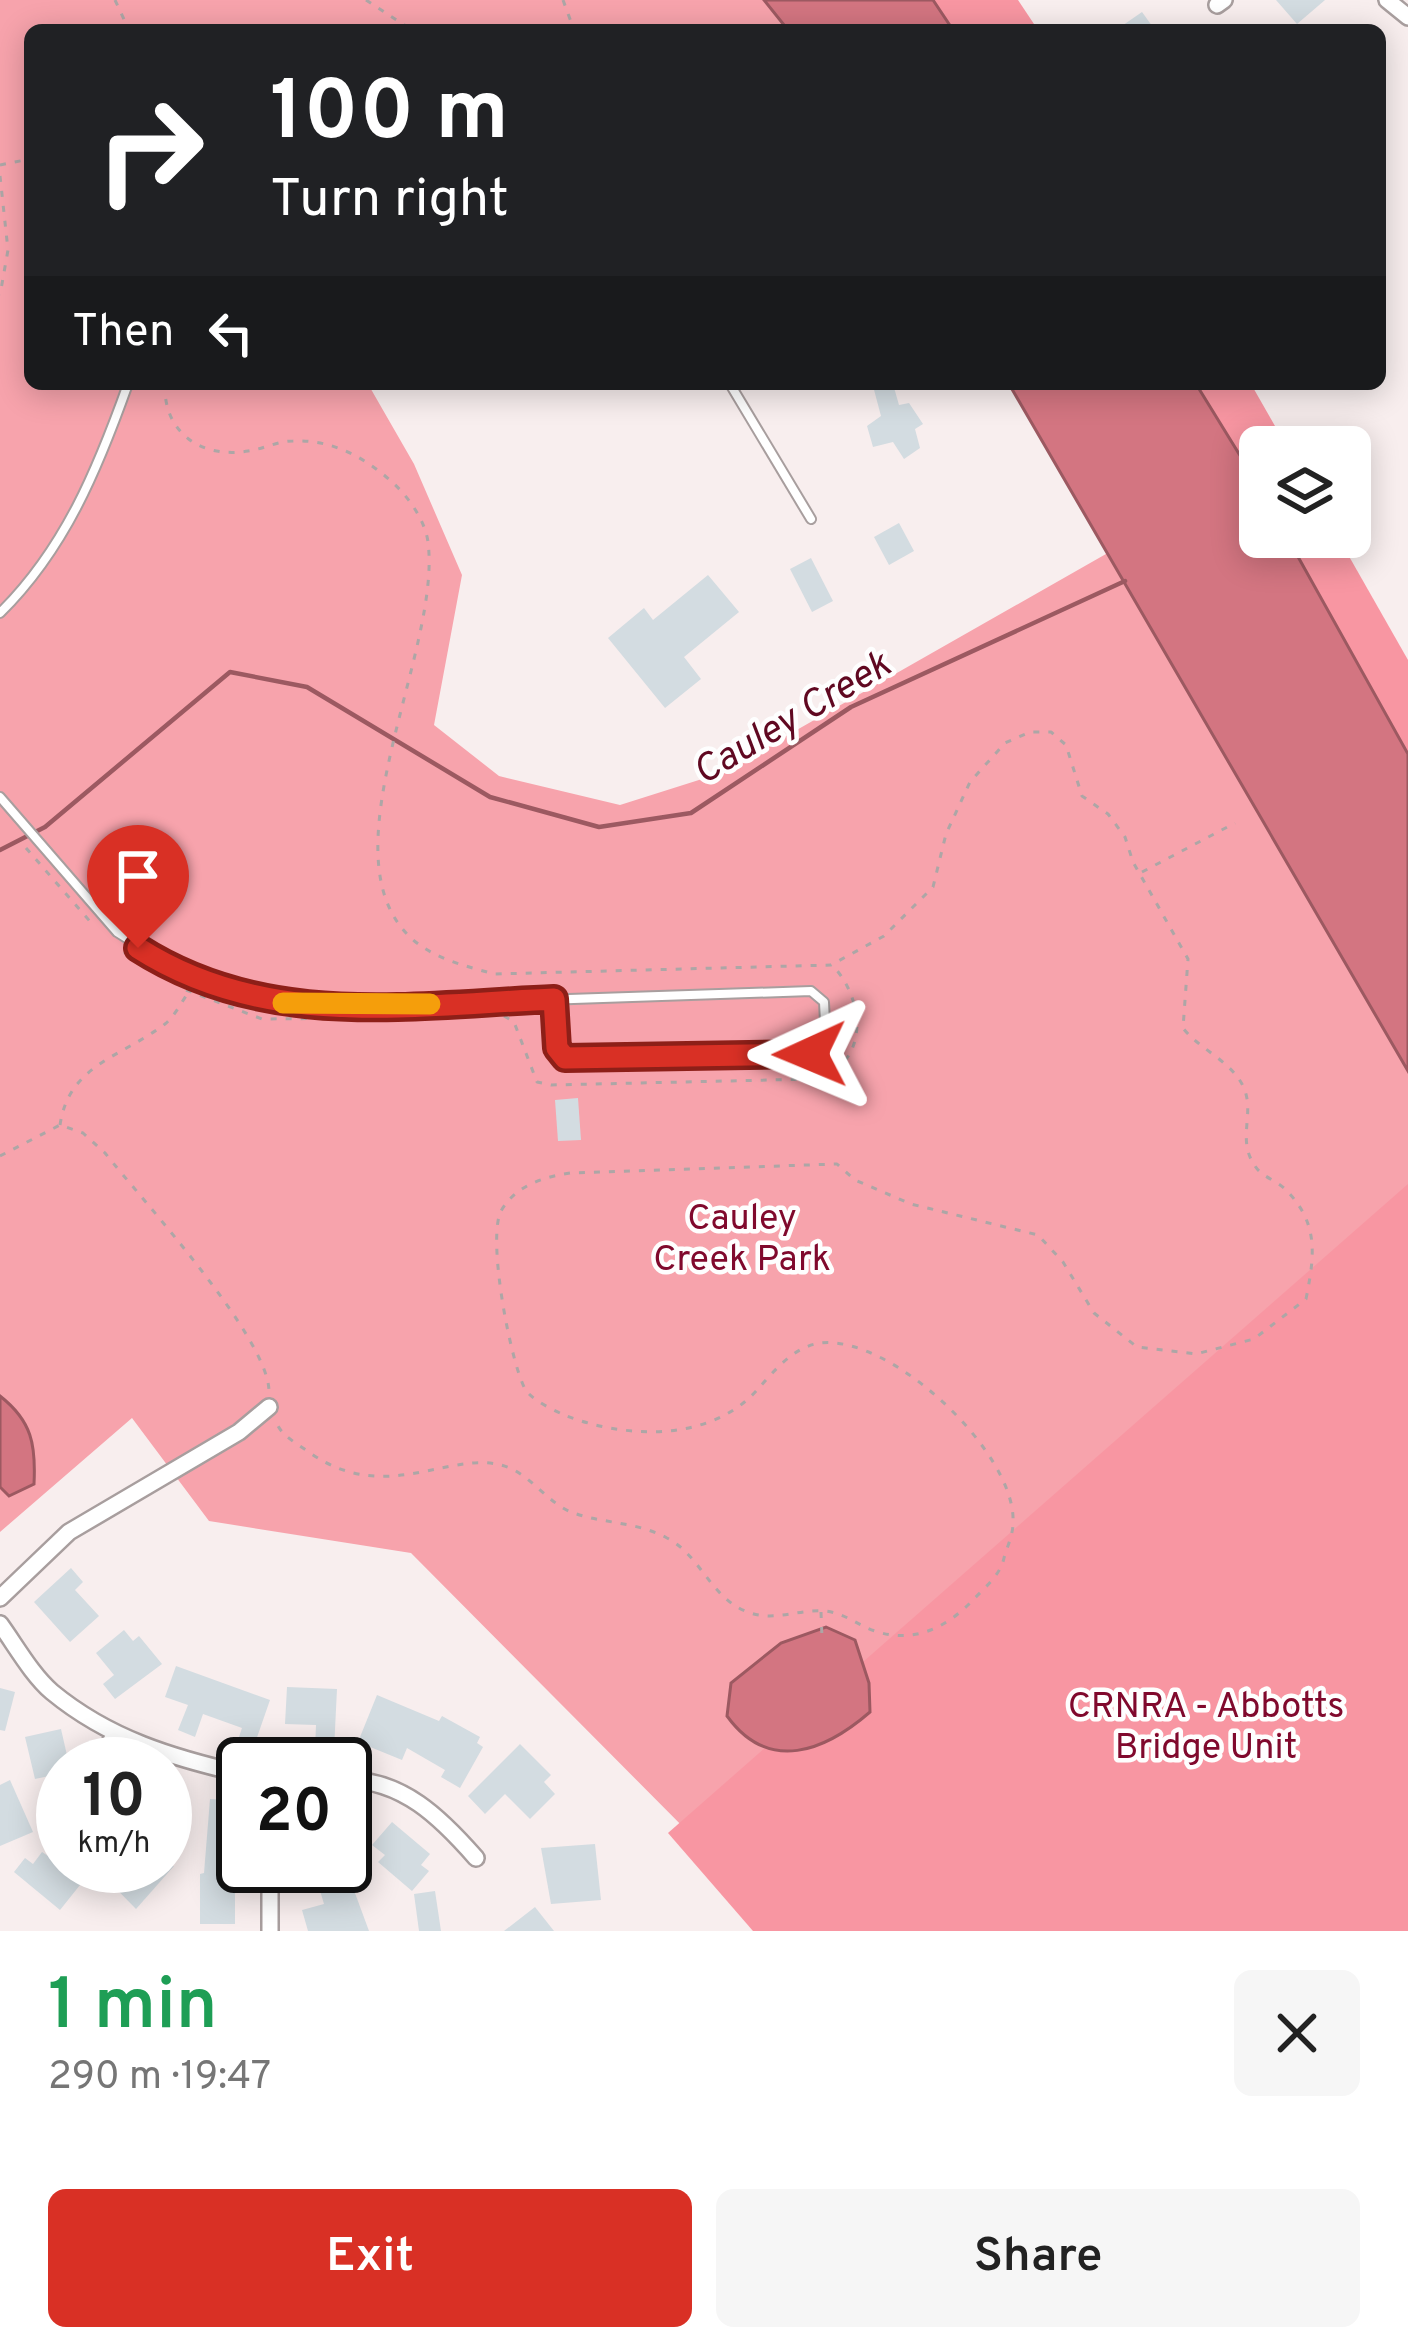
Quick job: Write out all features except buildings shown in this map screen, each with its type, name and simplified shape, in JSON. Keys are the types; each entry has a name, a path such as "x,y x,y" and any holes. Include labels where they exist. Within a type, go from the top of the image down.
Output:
{"street":[{"path":"1387,0 1408,17"},
{"path":"0,1598 69,1532 239,1432 269,1407"},
{"path":"0,1624 49,1690 114,1734 174,1758 216,1768"},
{"path":"372,1784 433,1808 476,1858"},
{"path":"270,1893 270,1931"}],"lane":[{"path":"0,613 26,587 80,504 97,473 126,390"},
{"path":"734,390 812,519"},
{"path":"0,797 93,918 160,962 250,999 372,1005 554,999 811,991 824,1002 826,1041 810,1054 565,1058 557,1048 554,999"}],"path":[{"path":"366,0 403,24"},
{"path":"0,176 8,250 0,295"},
{"path":"0,1156 61,1125 83,1133 105,1153 238,1320 269,1373 269,1407 280,1432 320,1460 360,1476 398,1478 465,1466 509,1467 570,1512 628,1522 670,1539 719,1596 746,1612 769,1617 822,1610 876,1632 912,1637 953,1621 1001,1570 1014,1521 999,1472 939,1397 904,1370 863,1351 821,1343 776,1365 755,1393 701,1424 627,1433 558,1412 526,1392 502,1313 499,1215 516,1193 543,1177 837,1165 856,1180 911,1204 1038,1234 1063,1262 1094,1313 1137,1347 1196,1354 1254,1339 1306,1298 1315,1249 1307,1214 1280,1184 1256,1170 1243,1140 1247,1114 1243,1086 1183,1028 1188,959 1108,814 1082,796 1066,745 1051,732 1030,732 1005,743 970,782 946,834 933,886 884,936 831,965 494,974 445,960 409,937 386,895 375,861 391,758 433,581 427,530 402,491 367,460 333,446 292,441 214,454 171,424 166,390"},
{"path":"1141,873 1235,823"},
{"path":"17,837 105,936"},
{"path":"120,948 188,992 262,1019 376,1018"},
{"path":"500,1013 514,1022 537,1082 551,1085 814,1078 841,1065 854,1038 857,1016 848,982 831,965"},
{"path":"61,1125 63,1104 79,1077 168,1022 188,992"},
{"path":"822,1610 822,1638"}],"green space":[{"name":"Cauley Creek Park","path":"0,0 787,0 805,24 24,24 24,390 371,390 414,464 462,575 434,725 499,776 620,805 721,773 1127,542 1408,1036 1408,1281 710,1854 411,1553 209,1521 132,1418 0,1532"},
{"path":"933,0 1018,0 1034,24 949,24"},
{"path":"1200,390 1254,390 1275,426 1239,426 1239,454"},
{"path":"1299,558 1350,558 1408,660 1408,754"},
{"name":"CRNRA - Abbotts Bridge Unit","path":"1408,1184 1408,1931 753,1931 668,1833"}],"shaded area":[{"path":"764,0 933,0 949,24 783,24"},
{"path":"1012,390 1200,390 1239,454 1239,558 1299,558 1408,754 1408,1071"},
{"path":"0,1396 25,1425 34,1457 34,1484 9,1496 0,1487"},
{"path":"826,1627 855,1640 869,1683 870,1712 835,1737 797,1750 779,1751 743,1734 727,1716 731,1683 781,1643"}],"waterway":[{"name":"Cauley Creek","path":"0,850 45,827 230,672 307,687 490,797 599,827 691,813 851,707 1125,581"}],"slow traffic":[{"path":"283,1003 430,1004"}],"route":[{"path":"138,948 187,976 250,999 392,1005 554,999 557,1048 565,1058 810,1054"}]}
